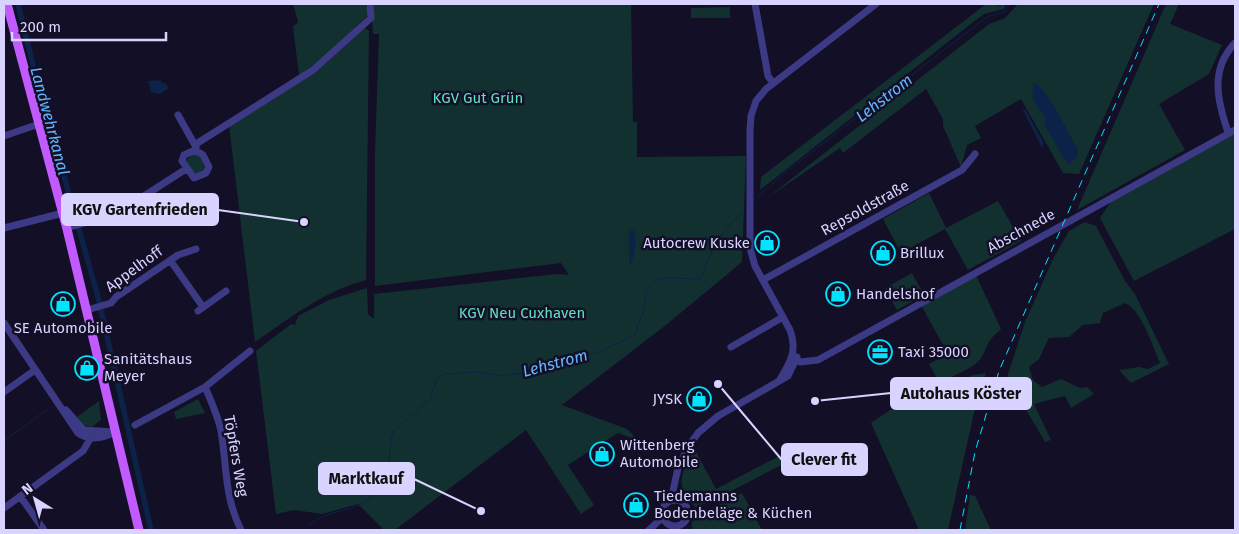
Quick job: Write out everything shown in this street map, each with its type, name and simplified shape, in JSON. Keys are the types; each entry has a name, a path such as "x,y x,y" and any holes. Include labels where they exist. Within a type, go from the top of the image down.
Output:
{"main road":[{"path":"7,4 63,213 74,226 87,310 139,530"}],"street":[{"path":"178,115 196,147 208,163 208,171 202,176 194,178 186,170 182,158 196,147 245,113 313,70 371,18 370,4"},
{"path":"755,4 768,76 773,83"},
{"path":"675,500 687,509 687,516 677,528 665,520 662,509 675,500 680,463 692,440 710,421 779,380 794,359 798,346 753,260 749,240 750,147 755,110 773,83 876,4"},
{"path":"1232,131 1217,79 1220,64 1235,42"},
{"path":"4,136 39,124"},
{"name":"Abschnede","path":"794,359 801,357 822,358 1232,131"},
{"name":"Repsoldstraße","path":"763,280 962,170 975,154"},
{"path":"74,226 116,214 186,170"},
{"path":"4,228 63,213"},
{"name":"Appelhoff","path":"87,310 111,303 116,297 170,260 196,249"},
{"path":"170,260 200,309 226,291"},
{"path":"730,347 783,318"},
{"path":"4,323 72,427 84,437 91,435 105,437 115,432"},
{"path":"135,425 204,387 250,351"},
{"path":"4,392 36,370"},
{"name":"Töpfers Weg","path":"204,387 218,420 227,490 241,530"},
{"path":"4,508 80,455 91,435"},
{"path":"20,496 44,530"},
{"path":"649,530 665,520"},
{"path":"656,530 665,520"},
{"path":"683,522 686,530"}],"green space":[{"path":"293,4 366,4 368,15 321,60 299,75 293,27 298,22"},
{"path":"371,4 631,4 633,122 637,122 637,157 746,156 742,262 666,325 562,405 627,429 639,441 618,433 568,465 594,505 581,514 526,430 395,530 384,530 358,504 322,514 294,510 276,514 256,351 291,324 295,325 298,316 329,300 367,288 368,314 374,319 374,294 557,274 569,275 561,263 375,286 375,153 379,34 373,34"},
{"path":"986,4 996,4 998,6 1006,4 1004,9 984,14 972,23 760,190 761,177"},
{"path":"1018,4 1154,4 1079,174 1063,173 1021,99 975,126 981,138 967,145 961,167 943,126 943,119 926,89 843,153 840,148 767,198 989,24 1005,18"},
{"path":"1166,4 1179,4 1170,24 1222,45 1209,74 1159,104 1185,150 1077,210"},
{"path":"730,7 730,18 691,18 691,8"},
{"path":"365,28 369,31 366,280 322,298 255,342 229,125 315,72"},
{"path":"1235,134 1235,229 1134,281 1100,218 1112,200"},
{"path":"193,153 199,154 206,170 196,175 185,162"},
{"path":"929,193 946,228 998,201 1021,241 968,270 945,229 901,253 883,219"},
{"path":"1085,222 1096,226 1125,281 1135,294 1169,364 1131,383 1119,370 1139,367 1148,369 1160,363 1141,320 1131,307 1125,303 1103,313 1100,323 1083,325 1069,337 1049,338 1039,359 1029,367 1033,380 1042,387 1061,379 1080,388 1087,387 1094,394 1071,408 1065,396 1034,404 1051,440 1045,442 1007,377 1025,322 1054,257 1069,231"},
{"path":"912,273 924,295 897,310 885,288"},
{"path":"976,275 1001,329 990,340 978,362 962,372 939,382 929,364 948,354 921,305"},
{"path":"986,373 974,413 948,530 919,530 871,423 890,410 973,375"},
{"path":"198,399 205,413 176,419 174,412"},
{"path":"99,401 101,420 92,427 84,425 77,417"},
{"path":"694,448 716,489 787,452 791,460 714,500 696,507 684,494 682,487 683,472"},
{"path":"742,493 762,530 692,530 692,522 696,517"},
{"path":"970,495 975,496 991,530 965,530"}],"water":[{"path":"161,80 161,83 165,83 169,88 160,94 151,92 148,81"},
{"path":"1034,83 1039,86 1052,102 1078,150 1077,157 1068,165 1044,124 1046,117 1034,102"},
{"path":"1022,108 1025,109 1044,143 1042,148"},
{"path":"629,229 634,230 635,248 629,267"}],"waterway":[{"name":"Landwehrkanal","path":"18,4 34,69 98,297 151,530"},
{"name":"Lehstrom","path":"758,197 782,175 966,33 989,16 1005,12 1009,4"},
{"name":"Lehstrom","path":"308,526 330,514 351,508 371,498 379,488 388,469 393,432 430,399 437,378 444,374 477,372 502,376 546,369 572,356 596,353 634,336 643,312 647,288 652,283 664,278 700,279 715,245 729,225 745,210"},
{"path":"4,441 48,409"}],"railway":[{"path":"960,530 975,452 999,371 1159,4"}],"place":[{"name":"KGV Gartenfrieden","path":"304,222"},
{"name":"Autocrew Kuske","path":"767,243"},
{"name":"Brillux","path":"883,253"},
{"name":"Handelshof","path":"838,294"},
{"name":"SE Automobile","path":"63,304"},
{"name":"Taxi 35000","path":"880,352"},
{"name":"Sanitätshaus Meyer","path":"87,368"},
{"name":"Clever fit","path":"718,384"},
{"name":"JYSK","path":"699,399"},
{"name":"Autohaus Köster","path":"815,401"},
{"name":"Wittenberg Automobile","path":"602,454"},
{"name":"Tiedemanns Bodenbeläge & Küchen","path":"636,505"},
{"name":"Marktkauf","path":"481,511"}],"park label":[{"name":"KGV Gut Grün","path":"478,98"},
{"name":"KGV Neu Cuxhaven","path":"522,313"}]}
